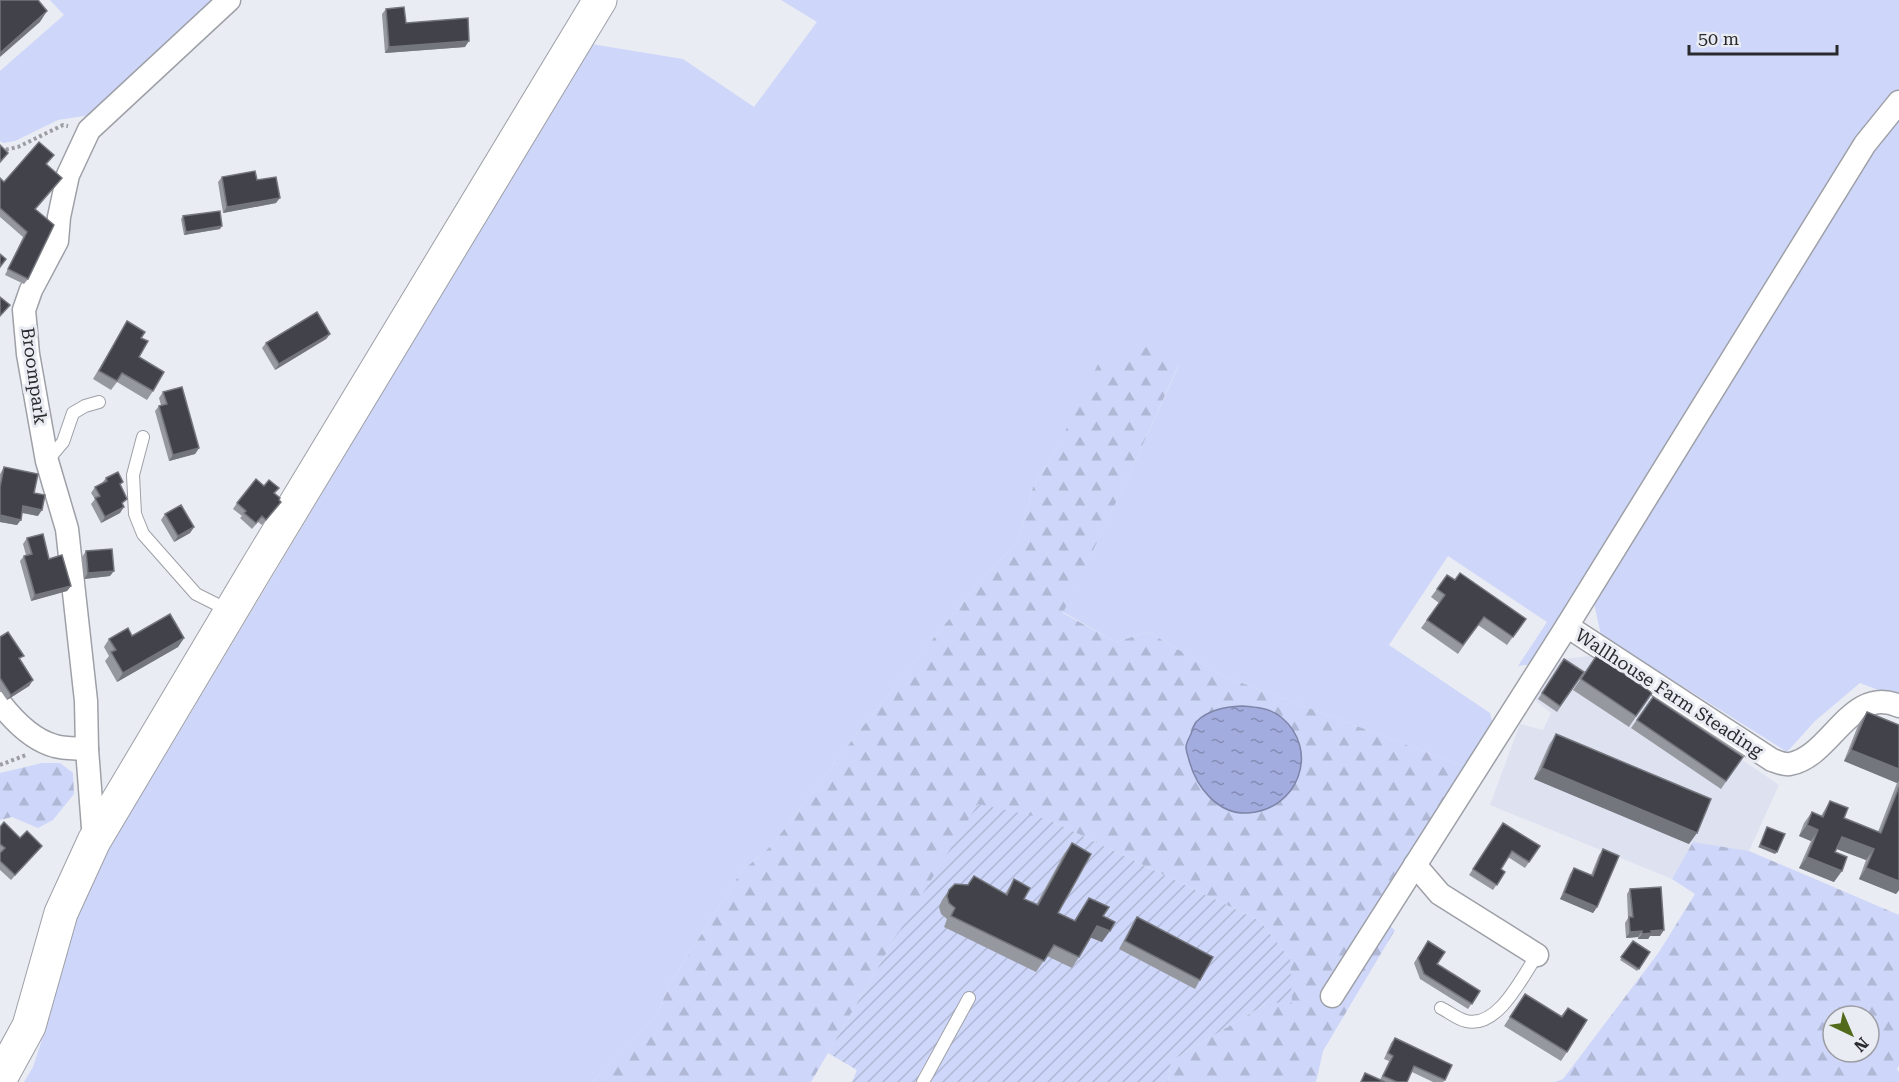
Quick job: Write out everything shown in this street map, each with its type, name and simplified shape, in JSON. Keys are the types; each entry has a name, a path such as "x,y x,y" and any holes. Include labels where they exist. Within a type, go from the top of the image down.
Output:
{"main road":[{"path":"0,1079 29,1026 61,913 94,841 600,0"}],"street":[{"name":"Broompark","path":"94,841 86,701 67,529 47,461 28,354 24,310 31,291 57,241 59,217 68,175 89,130 229,0"},
{"path":"1332,996 1567,626 1865,144 1899,102"},
{"name":"Wallhouse Farm Steading","path":"1567,626 1772,760 1788,765 1805,760 1851,715 1868,704 1891,702 1899,705"},
{"path":"0,703 12,719 36,738 55,746 87,749"},
{"path":"1416,865 1440,894 1537,955"}],"lane":[{"path":"47,461 63,442 73,413 99,402"},
{"path":"143,438 133,475 135,514 143,534 196,594 231,612"},
{"path":"1441,1008 1465,1021 1479,1022 1490,1017 1505,1004 1537,955"},
{"path":"923,1082 969,998"}],"path":[{"path":"0,151 18,147 63,125 89,130"}],"shaded area":[{"path":"1590,656 1779,785 1749,851 1693,842 1672,879 1490,805 1520,724 1543,730 1551,713 1536,701 1536,685 1554,660"}],"green space":[{"path":"50,0 222,0 97,114 58,120 15,141 3,143 0,141 0,71 64,15"},
{"path":"781,0 1899,0 1899,91 1857,141 1532,664 1518,666 1547,622 1448,556 1389,645 1490,713 1494,728 1466,767 1226,677 1148,632 1116,642 1063,612 1179,365 1058,446 1033,487 1018,541 974,588 860,730 772,845 741,872 668,987 657,1016 592,1082 24,1082 33,1067 46,1027 66,931 94,866 156,771 591,44 683,59 754,107 817,22"},
{"path":"1899,116 1899,698 1860,683 1815,721 1787,752 1601,635 1594,603 1873,147"},
{"path":"1152,345 1179,364 1063,613 1116,642 1148,632 1226,677 1466,767 1372,914 1395,930 1323,1051 1316,1082 1168,1082 1171,1061 1269,1002 1290,959 1260,921 1047,819 897,935 811,1082 592,1082 657,1016 668,987 741,872 772,845 860,730 974,588 1018,541 1033,487 1058,446 1099,362"},
{"path":"42,763 60,763 73,773 74,794 53,820 38,828 12,817 0,820 0,773"},
{"path":"978,804 1047,819 1260,921 1290,959 1292,1004 1269,1002 1171,1061 1168,1082 852,1082 857,1070 828,1053"},
{"path":"1693,842 1749,851 1899,915 1899,1066 1897,1069 1899,1082 1555,1082 1563,1079 1659,952 1695,894 1672,879"}],"water":[{"path":"1242,706 1268,710 1281,717 1293,730 1300,746 1301,761 1298,776 1291,790 1280,801 1265,809 1248,813 1227,809 1210,797 1192,770 1186,747 1196,722 1206,714 1218,709"}],"building":[{"path":"0,0 38,0 47,11 0,53"},
{"path":"404,7 406,23 468,18 469,41 389,47 386,9"},
{"path":"39,142 54,155 46,164 62,178 35,209 54,225 28,279 8,269 27,232 0,208 0,178 4,182"},
{"path":"0,145 8,153 0,162"},
{"path":"255,171 257,180 276,177 280,198 227,207 222,177"},
{"path":"220,211 222,226 186,232 183,216"},
{"path":"0,254 6,259 0,267"},
{"path":"0,297 10,305 0,316"},
{"path":"317,312 330,334 279,364 266,343"},
{"path":"127,321 145,332 141,338 148,341 139,357 164,372 153,391 122,373 117,381 99,371"},
{"path":"182,387 199,448 173,455 159,406 167,404 163,392"},
{"path":"4,467 38,474 34,493 45,495 42,510 23,506 21,520 0,515 0,487"},
{"path":"118,472 123,482 120,484 127,499 122,503 124,507 105,517 95,498 100,496 95,487"},
{"path":"256,479 264,486 269,480 279,488 274,493 281,502 266,520 262,516 256,523 244,513 246,511 237,503"},
{"path":"181,505 194,527 178,536 165,514"},
{"path":"43,534 49,559 62,555 71,586 35,595 24,556 32,554 27,538"},
{"path":"112,549 114,571 88,573 86,551"},
{"path":"1460,573 1526,619 1513,637 1484,617 1463,645 1427,620 1445,595 1437,589 1447,575 1455,580"},
{"path":"170,614 184,638 123,673 111,652 116,650 109,639 128,628 132,636"},
{"path":"8,632 24,656 19,658 33,680 11,695 0,678 0,637"},
{"path":"1597,655 1652,693 1636,716 1581,679"},
{"path":"1564,659 1584,672 1560,706 1542,693"},
{"path":"1653,697 1743,757 1726,781 1637,720"},
{"path":"1867,712 1899,725 1899,769 1851,750"},
{"path":"1556,734 1711,799 1697,833 1542,768"},
{"path":"1899,787 1899,881 1866,868 1874,849 1842,837 1835,852 1847,857 1842,871 1807,857 1818,830 1807,825 1812,812 1823,817 1830,801 1848,808 1844,818 1881,833"},
{"path":"4,822 20,838 27,831 42,846 15,875 0,861 0,853 5,848 0,844 0,827"},
{"path":"1503,823 1540,846 1529,862 1512,851 1501,869 1505,872 1497,885 1473,869"},
{"path":"1767,827 1785,834 1777,852 1760,845"},
{"path":"1072,843 1091,854 1058,913 1075,921 1089,898 1109,907 1103,916 1115,922 1110,931 1097,926 1079,957 1054,945 1044,961 951,916 955,908 949,903 947,896 949,890 955,884 968,885 974,876 1007,895 1014,879 1030,888 1024,899 1038,905"},
{"path":"1603,849 1619,856 1597,907 1564,893 1574,868 1593,876"},
{"path":"1661,887 1664,930 1642,934 1642,931 1630,932 1629,917 1633,917 1630,889"},
{"path":"1137,917 1213,957 1200,980 1125,941"},
{"path":"1428,941 1445,952 1437,964 1480,991 1472,1004 1424,974 1418,958"},
{"path":"1633,941 1650,952 1639,969 1621,957"},
{"path":"1525,994 1562,1017 1568,1008 1587,1020 1567,1052 1510,1017"},
{"path":"1395,1038 1452,1065 1445,1080 1414,1066 1407,1082 1397,1082 1383,1076 1393,1056 1388,1053"},
{"path":"1365,1073 1385,1082 1361,1082"}]}
